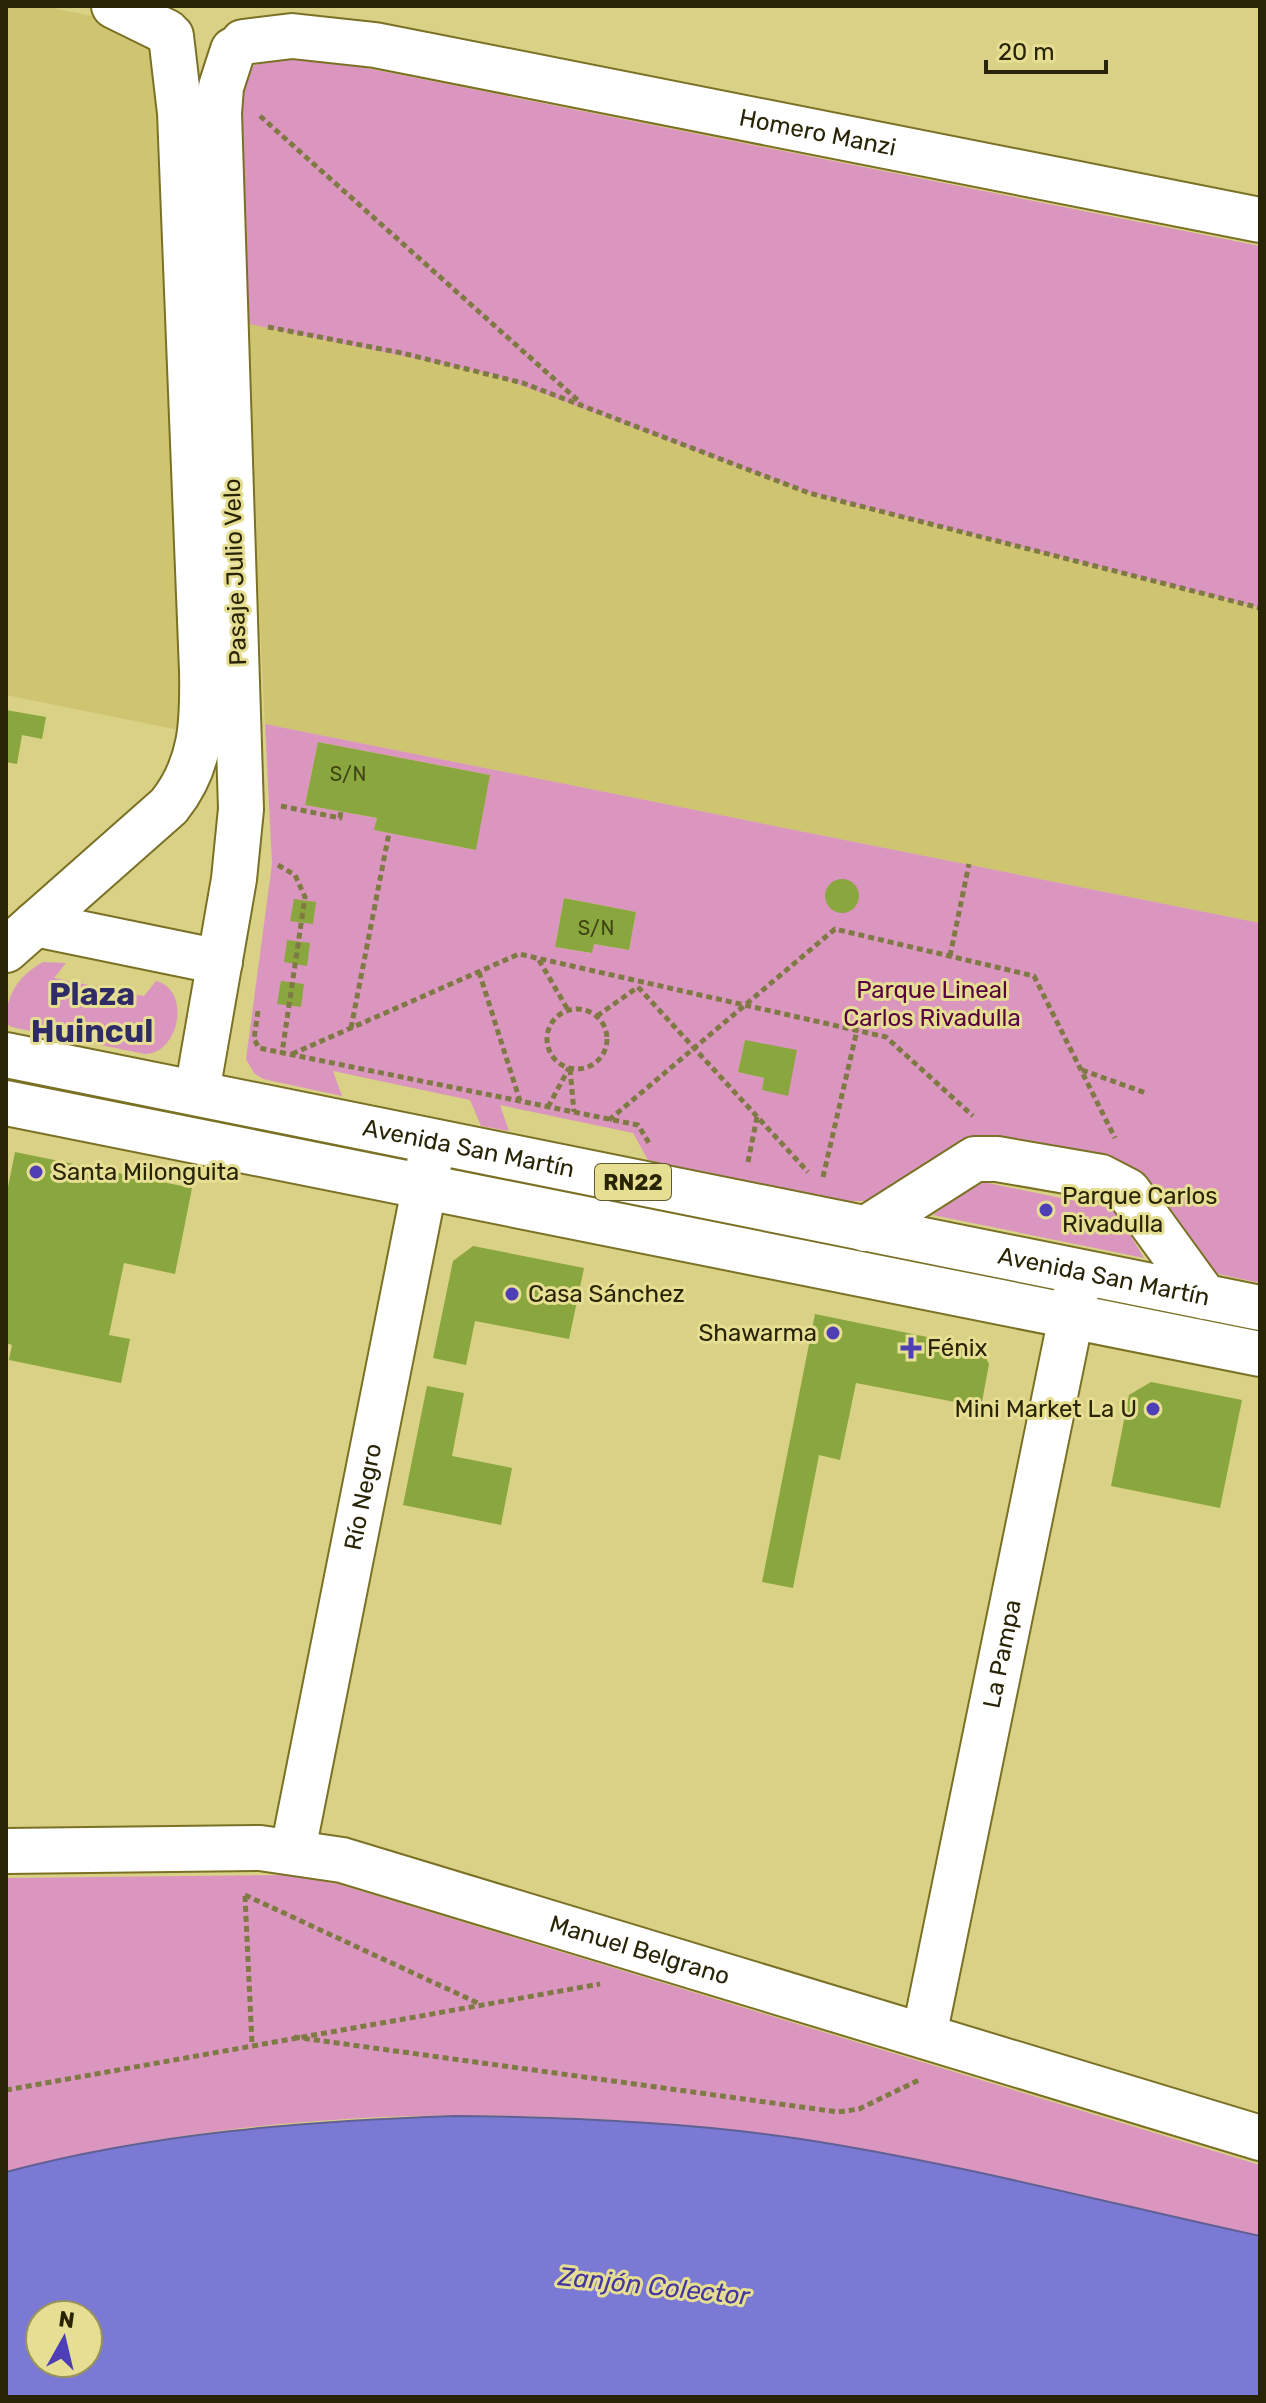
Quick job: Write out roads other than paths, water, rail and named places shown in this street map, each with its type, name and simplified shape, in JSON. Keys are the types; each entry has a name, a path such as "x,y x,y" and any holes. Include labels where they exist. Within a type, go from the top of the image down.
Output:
{"main road":[{"path":"114,6 166,25"},
{"name":"Homero Manzi","path":"290,6 375,45"},
{"name":"Homero Manzi","path":"166,25 197,53 209,55 245,33 375,45 1260,220"},
{"name":"Pasaje Julio Velo","path":"21,937 169,806 189,777 199,743 202,671 180,113 166,25"},
{"name":"Pasaje Julio Velo","path":"197,1092 239,842 242,776 219,113 221,87 245,33"},
{"path":"21,937 220,962"},
{"name":"Avenida San Martín","path":"6,1055 1260,1308"},
{"name":"Avenida San Martín","path":"6,1103 1260,1354"},
{"name":"Río Negro","path":"293,1850 433,1142"},
{"path":"865,1229 975,1159 997,1159 1101,1177 1128,1191 1205,1297"},
{"name":"La Pampa","path":"927,2055 1080,1272"},
{"name":"Manuel Belgrano","path":"6,1851 293,1850 371,1867 927,2055 1260,2138"}],"water":[{"name":"Zanjón Colector","path":"455,2116 585,2119 715,2128 859,2149 1260,2236 1260,2397 6,2397 6,2172 173,2138 285,2126"}],"place":[{"name":"Santa Milonguita","path":"36,1172"},
{"name":"Parque Carlos Rivadulla","path":"1046,1210"},
{"name":"Casa Sánchez","path":"512,1294"},
{"name":"Shawarma","path":"833,1333"},
{"name":"Fénix","path":"911,1348"},
{"name":"Mini Market La U","path":"1153,1409"}],"district":[{"name":"Plaza Huincul","path":"92,1012"}],"park label":[{"name":"Parque Lineal Carlos Rivadulla","path":"932,1004"}]}
